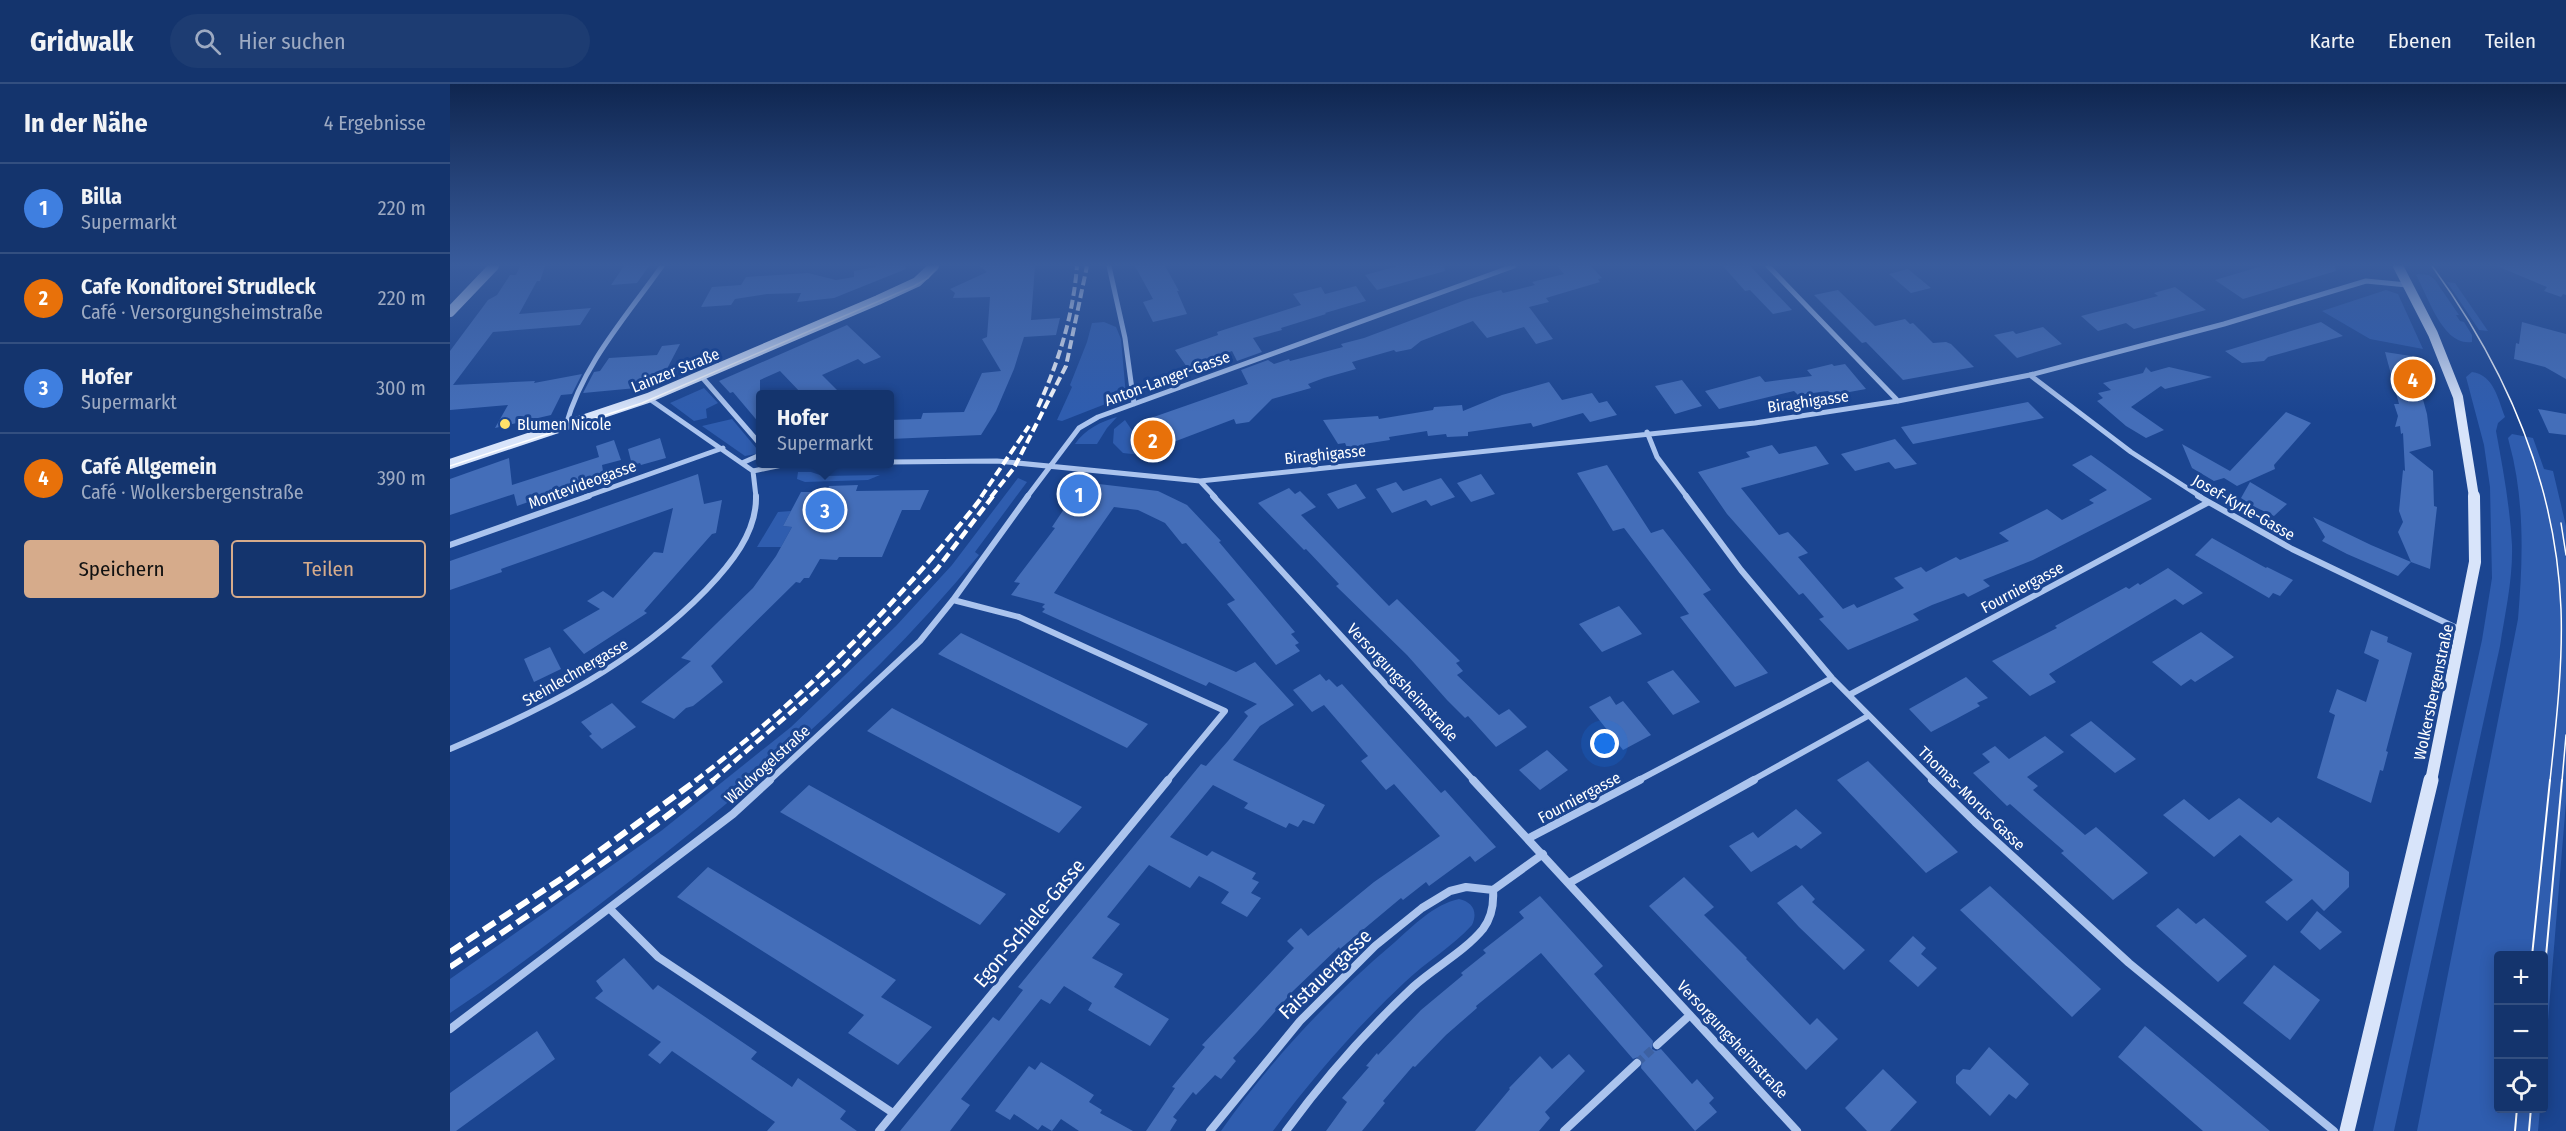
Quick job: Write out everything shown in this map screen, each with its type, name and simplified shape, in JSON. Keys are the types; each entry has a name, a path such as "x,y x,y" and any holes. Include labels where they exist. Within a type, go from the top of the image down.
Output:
{"street":[{"path":"566,426 570,406 581,380 627,315"},
{"name":"Lainzer Straße","path":"450,464 648,398 841,315"},
{"path":"1120,315 1134,404"},
{"name":"Anton-Langer-Gasse","path":"1050,467 1079,428 1098,417 1379,315"},
{"path":"1815,315 1898,401"},
{"name":"Biraghigasse","path":"1200,481 1647,432 1755,423 1898,401 2030,375 2255,315"},
{"name":"Wolkersbergenstraße","path":"2347,1131 2441,738 2475,562 2475,504 2458,397 2433,334 2423,315"},
{"name":"Josef-Kyrle-Gasse","path":"2030,375 2108,438 2207,503 2305,557 2463,632"},
{"path":"701,376 756,439"},
{"path":"648,398 753,471 765,468"},
{"name":"Thomas-Morus-Gasse","path":"1647,432 1657,457 1741,570 1832,678 1868,716 1976,822 2129,963 2334,1131"},
{"name":"Montevideogasse","path":"450,545 723,448"},
{"path":"742,463 756,457"},
{"path":"894,462 997,461 1200,481"},
{"name":"Waldvogelstraße","path":"450,1029 733,814 920,641 953,600 1050,467"},
{"name":"Steinlechnergasse","path":"450,749 518,720 591,682 646,645 678,617 726,568 748,534 756,506 753,471"},
{"name":"Versorgungsheimstraße","path":"1200,481 1345,643 1529,838 1797,1131"},
{"name":"Fourniergasse","path":"1849,695 2207,503"},
{"name":"Egon-Schiele-Gasse","path":"893,1113 1225,711 1019,617 953,600"},
{"name":"Fourniergasse","path":"1529,838 1832,678"},
{"path":"1569,883 1868,716"},
{"path":"1286,1131 1324,1081 1387,1011 1439,964 1481,932 1490,919 1494,905 1493,890 1543,854"},
{"name":"Faistauergasse","path":"1209,1131 1268,1056 1316,1002 1351,967 1396,928 1443,894 1471,887 1493,890"},
{"path":"610,909 658,957 893,1113 879,1131"},
{"path":"1657,1045 1690,1015"},
{"path":"1564,1131 1637,1064"}],"shaded area":[{"path":"2329,315 2407,315 2423,349 2370,339"},
{"path":"2436,315 2459,315 2456,315 2460,321 2464,322 2472,335 2472,342 2453,337"},
{"path":"2469,315 2477,315 2488,331 2479,330"},
{"path":"1104,322 1116,327 1121,339 1126,396 1062,421 1057,420 1072,387 1070,385 1092,323"},
{"path":"2472,372 2479,374 2490,383 2505,417 2498,423 2496,431 2511,531 2510,583 2500,646 2394,1131 2373,1131 2482,640 2492,578 2490,487 2484,445 2466,377"},
{"path":"704,388 718,403 706,409 707,418 694,421 670,403"},
{"path":"1117,417 1097,444 1075,444 1083,434"},
{"path":"732,419 756,448 756,454 745,456 702,426"},
{"path":"1125,420 1144,448 1141,455 1123,453 1113,443 1114,429"},
{"path":"2512,434 2533,438 2544,469 2553,471 2566,526 2566,802 2548,1020 2548,951 2494,951 2494,1113 2540,1113 2538,1131 2417,1131 2518,619 2521,575 2520,508 2508,438"},
{"path":"798,472 811,472 823,476 880,475 868,480 805,482 797,479"},
{"path":"1018,478 1027,482 975,552 979,555 899,644 814,728 630,881 519,965 450,1013 450,979 661,831 791,727 896,626 952,565"},
{"path":"791,511 783,526 792,527 781,547 757,547 778,512"},
{"path":"1459,899 1468,902 1473,908 1472,925 1413,975 1369,1017 1319,1072 1273,1131 1221,1131 1280,1055 1347,985 1424,916"}],"building":[{"path":"477,315 587,315 580,325 493,332 453,385 535,381 534,383 582,374 572,394 561,395 551,415 495,428 508,405 450,410 450,351"},
{"path":"989,315 1031,315 1031,320 1060,318 1056,335 1024,337 1014,369 996,411 981,435 894,439 894,420 921,419 923,413 964,412 982,373 1001,371 982,339 987,337"},
{"path":"1149,315 1183,315 1153,322"},
{"path":"1270,315 1323,315 1253,338 1262,352 1237,361 1232,351 1187,367 1175,350 1218,335 1217,332"},
{"path":"1426,315 1535,315 1553,339 1536,344 1524,327 1487,338 1473,321 1421,341 1411,349 1396,352 1394,350 1352,362 1356,369 1308,384 1311,388 1272,399 1249,422 1236,424 1234,419 1163,446 1160,442 1149,446 1137,428 1147,424 1145,420 1248,384 1241,370 1268,360 1274,364 1289,359 1290,361 1343,347 1341,344 1364,338"},
{"path":"1834,315 1864,315 1875,326 1905,319 1910,324 1913,323 1933,343 1951,344 1974,367 1903,380 1866,342 1862,343"},
{"path":"2188,315 2134,329 2126,323 2098,331 2081,316"},
{"path":"2321,322 2343,336 2268,357 2264,361 2242,363 2225,351"},
{"path":"2522,322 2566,334 2566,379 2545,367 2514,359"},
{"path":"847,325 881,357 864,364 858,359 822,375 837,390 798,390 780,371 760,380 760,390 756,390 756,419 733,392 730,393 719,381"},
{"path":"2043,327 2062,344 2017,358 1994,335 2013,331 2016,334"},
{"path":"680,344 658,386 583,393 594,372 600,371 609,358 657,355 662,346"},
{"path":"2385,352 2411,356 2427,414 2431,446 2409,452 2433,471 2434,506 2437,507 2430,569 2411,562 2398,532 2403,522 2399,511 2403,470 2405,471 2403,433 2401,434 2400,426 2395,427 2398,416 2394,404 2399,404"},
{"path":"1832,364 1834,366 1845,364 1866,389 1833,395 1828,391 1798,395 1794,391 1719,409 1705,391 1760,376 1765,382 1812,376 1807,370"},
{"path":"2146,367 2151,372 2169,367 2212,377 2165,389 2161,386 2131,407 2164,430 2146,438 2126,426 2097,401 2103,398 2098,393 2111,390 2103,383 2143,373"},
{"path":"1682,380 1702,406 1675,414 1655,386"},
{"path":"1549,382 1562,400 1592,393 1599,403 1607,401 1617,415 1590,422 1583,413 1533,427 1531,423 1468,432 1468,436 1447,437 1446,434 1428,436 1427,431 1389,437 1390,440 1364,444 1366,448 1348,450 1345,443 1338,444 1323,420 1378,416 1379,419 1433,410 1434,407 1462,405 1463,411 1502,395"},
{"path":"2028,402 2044,418 1913,444 1901,427"},
{"path":"2538,409 2566,414 2566,435 2549,433"},
{"path":"2286,412 2311,423 2274,465 2275,469 2237,486 2224,478 2214,481 2192,468 2182,444 2230,471"},
{"path":"660,438 666,458 641,465 640,463 632,465 628,449"},
{"path":"1895,439 1917,464 1895,469 1889,462 1855,471 1841,454"},
{"path":"614,440 621,460 602,465 604,477 517,506 514,494 450,515 450,479 509,458 512,485 599,457 596,446"},
{"path":"1772,445 1779,454 1816,446 1829,464 1741,488 1779,535 1788,532 1808,553 1798,557 1843,609 1854,604 1857,608 1904,588 1894,578 1921,567 1926,572 1956,557 1960,560 2009,541 1999,533 2047,509 2062,520 2094,503 2089,500 2107,490 2072,465 2091,455 2152,499 2033,560 1983,580 1990,586 1968,597 1964,593 1932,605 1913,614 1919,620 1848,650 1819,619 1824,617 1803,593 1799,595 1727,514 1698,472 1750,457 1746,452"},
{"path":"1607,465 1651,533 1663,529 1711,590 1703,594 1768,673 1735,687 1680,617 1689,614 1624,528 1613,531 1577,473"},
{"path":"698,474 704,504 722,500 716,533 712,534 644,611 647,613 584,654 563,630 600,609 587,601 603,591 613,598 654,552 663,553 673,508 501,569 502,572 450,590 450,561"},
{"path":"1481,474 1495,494 1471,502 1457,483"},
{"path":"1441,478 1455,497 1431,506 1426,500 1392,513 1376,489 1396,482 1403,491"},
{"path":"1082,482 1158,491 1187,505 1221,541 1219,542 1295,632 1291,634 1299,643 1295,645 1300,651 1276,665 1227,604 1235,600 1186,543 1182,544 1165,523 1138,510 1114,507 1054,593 1236,672 1255,662 1294,705 1260,726 1233,760 1325,805 1314,824 1303,820 1298,827 1289,823 1286,828 1244,808 1248,803 1213,785 1170,837 1207,856 1212,851 1256,873 1252,879 1259,882 1251,893 1261,898 1247,917 1221,903 1229,892 1213,883 1199,876 1190,888 1149,865 1107,917 1120,924 1092,958 1123,974 1114,987 1169,1019 1150,1046 1088,1010 1092,1003 1064,986 1050,1004 1041,999 961,1099 970,1105 950,1131 900,1131 993,1017 999,1021 1023,990 1018,987 1201,764 1206,766 1228,741 1248,716 1244,712 1257,704 1209,682 1206,686 1042,612 1045,604 1011,595 1020,583 1014,582 1055,528 1052,527"},
{"path":"2250,482 2287,504 2274,516 2255,507 2241,498"},
{"path":"1356,484 1366,498 1338,509 1327,494"},
{"path":"858,485 856,491 929,490 920,510 902,510 882,557 820,559 809,578 804,578 800,583 796,582 711,666 723,682 693,706 686,708 674,719 641,702 691,661 681,658 753,588 776,556 792,527 783,526 801,492 827,492 829,486"},
{"path":"1289,488 1295,494 1300,491 1316,507 1301,515 1389,606 1397,599 1460,661 1456,663 1463,671 1457,675 1499,715 1509,709 1527,727 1496,747 1468,716 1465,718 1447,700 1407,655 1336,586 1339,584 1306,549 1304,550 1258,503"},
{"path":"2313,517 2411,562 2398,576 2347,554 2322,541 2325,537"},
{"path":"2212,538 2293,580 2280,596 2273,593 2269,598 2195,555"},
{"path":"2168,568 2203,593 2183,605 2175,599 2049,674 2056,682 2030,696 1992,661 2057,628 2055,626 2126,587 2129,589 2138,583 2140,585"},
{"path":"1619,606 1642,634 1602,652 1579,624"},
{"path":"2371,630 2388,637 2387,642 2412,653 2386,751 2388,752 2383,771 2380,770 2371,803 2317,778 2335,715 2329,712 2337,689 2366,702 2379,660 2364,653"},
{"path":"2201,632 2234,657 2195,682 2191,679 2181,686 2152,662"},
{"path":"961,633 1148,724 1127,748 938,654"},
{"path":"550,647 561,669 534,682 524,659"},
{"path":"1673,670 1700,702 1673,715 1647,682"},
{"path":"1320,674 1326,681 1329,679 1337,687 1342,684 1441,793 1445,790 1496,847 1475,862 1470,856 1429,886 1426,882 1403,900 1401,898 1340,949 1339,947 1293,991 1233,1058 1236,1061 1221,1079 1215,1075 1196,1095 1193,1092 1173,1117 1177,1120 1170,1131 1146,1131 1175,1088 1172,1087 1205,1047 1202,1045 1294,948 1287,941 1301,928 1308,936 1374,882 1440,836 1394,784 1386,790 1361,761 1368,756 1324,705 1312,712 1293,690"},
{"path":"1966,677 1988,698 1977,703 1980,706 1931,732 1909,709"},
{"path":"1610,696 1616,705 1623,701 1651,735 1623,750 1589,707"},
{"path":"612,703 636,727 602,749 589,736 592,734 581,722"},
{"path":"892,708 1082,807 1059,833 867,731"},
{"path":"2091,721 2136,759 2115,773 2070,735"},
{"path":"2045,736 2064,752 2027,777 2038,786 2033,790 2085,835 2096,827 2148,873 2113,900 2061,853 2064,851 2010,804 2007,806 1973,773 1990,762 1982,754 1995,746 2009,759"},
{"path":"1547,750 1568,770 1540,790 1519,770"},
{"path":"1868,761 1958,852 1926,873 1837,780"},
{"path":"809,785 1006,894 980,925 780,812"},
{"path":"2239,798 2271,823 2278,817 2349,872 2349,887 2324,911 2312,899 2287,921 2265,902 2293,880 2240,835 2214,857 2163,815 2184,799 2209,820"},
{"path":"1796,809 1822,833 1801,849 1796,845 1751,872 1729,846 1753,832 1758,838"},
{"path":"708,867 896,980 881,997 932,1027 898,1065 848,1033 864,1015 677,897"},
{"path":"1684,877 1714,907 1704,915 1810,1025 1817,1018 1838,1039 1806,1070 1649,906"},
{"path":"1802,885 1815,899 1812,902 1865,950 1844,970 1777,903"},
{"path":"1990,886 2101,989 2072,1017 1960,910"},
{"path":"1540,896 1603,966 1594,974 1653,1041 1652,1049 1656,1051 1661,1049 1692,1084 1697,1079 1714,1098 1709,1103 1717,1112 1695,1131 1641,1068 1642,1059 1638,1057 1633,1059 1541,953 1476,1006 1477,1008 1446,1035 1415,1067 1413,1066 1383,1101 1385,1103 1362,1131 1326,1131 1347,1102 1342,1098 1369,1067 1366,1066 1377,1053 1378,1055 1421,1010 1486,953 1483,950 1524,918 1519,912"},
{"path":"2178,908 2196,924 2204,918 2247,956 2218,982 2156,926"},
{"path":"2317,911 2342,932 2320,950 2300,932"},
{"path":"1913,936 1926,948 1921,954 1937,968 1918,987 1889,961"},
{"path":"624,958 653,990 658,985 757,1052 751,1059 792,1087 798,1078 846,1111 840,1119 857,1131 767,1131 775,1122 672,1051 660,1064 648,1055 661,1042 595,998 603,991 596,981"},
{"path":"2274,965 2320,1000 2290,1040 2243,1003"},
{"path":"2145,1026 2270,1131 2203,1131 2118,1057"},
{"path":"537,1031 555,1059 456,1131 450,1131 450,1093"},
{"path":"1989,1047 2029,1084 2016,1099 2009,1094 1990,1116 1956,1083 1956,1076 1963,1069 1970,1070"},
{"path":"1569,1054 1585,1071 1545,1112 1550,1118 1539,1131 1475,1131 1509,1088 1540,1056 1552,1069"},
{"path":"1041,1062 1094,1095 1089,1102 1102,1110 1100,1113 1133,1131 1079,1131 1061,1119 1052,1131 1042,1125 1038,1130 1014,1114 1010,1120 995,1111 1029,1066 1035,1070"},
{"path":"1883,1069 1917,1102 1890,1131 1867,1131 1845,1108"}],"tunnel":[{"path":"1637,1063 1657,1045"}],"tram line":[{"path":"450,466 642,403 847,315"},
{"path":"2465,315 2504,386 2522,428 2549,516 2557,562 2561,609 2561,652 2550,781"},
{"path":"2561,523 2566,555"},
{"path":"2562,781 2566,735"},
{"path":"2533,951 2550,780"},
{"path":"2546,951 2562,780"},
{"path":"2515,1131 2517,1113"},
{"path":"2529,1131 2531,1113"}],"railway":[{"path":"1038,407 1064,338 1069,315"},
{"path":"991,497 1014,468 1066,366 1077,315"},
{"path":"981,497 1029,426"},
{"path":"695,781 774,716 848,648 918,574 983,496"},
{"path":"712,781 843,667 937,569 993,496"},
{"path":"450,952 561,879 697,780"},
{"path":"450,967 584,876 714,780"}],"place":[{"name":"Café Allgemein","path":"2413,379"},
{"name":"Blumen Nicole","path":"505,424"},
{"name":"Cafe Konditorei Strudleck","path":"1153,440"},
{"name":"Billa","path":"1079,494"},
{"name":"Hofer","path":"825,510"}]}
